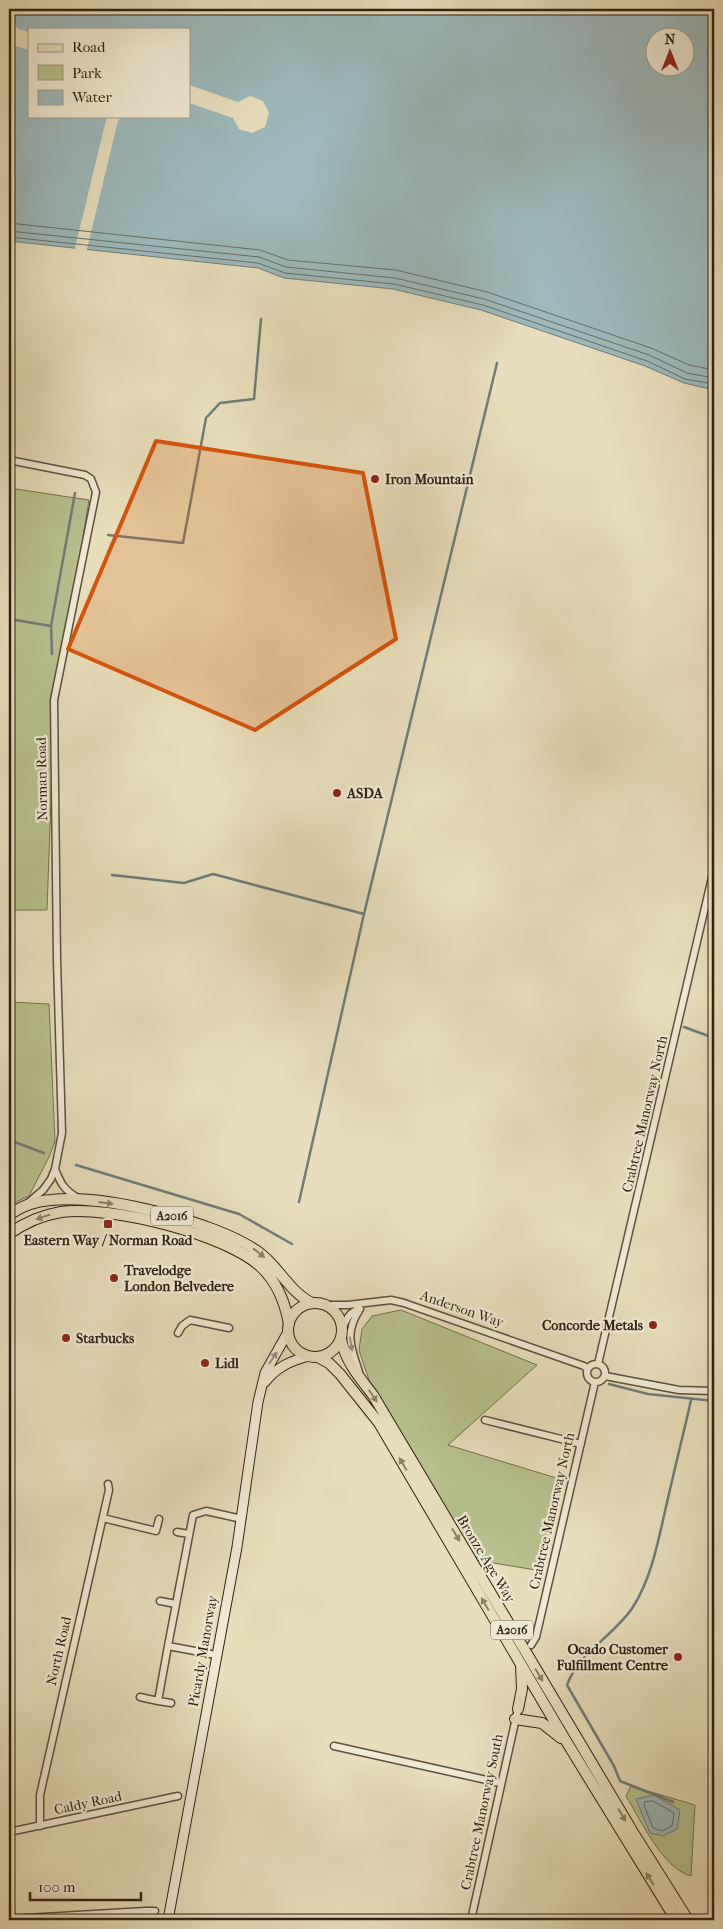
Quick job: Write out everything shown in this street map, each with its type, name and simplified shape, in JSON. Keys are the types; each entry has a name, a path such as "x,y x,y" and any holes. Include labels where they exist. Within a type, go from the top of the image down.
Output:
{"main road":[{"name":"A2016","path":"9,1215 25,1206 52,1199 83,1200 127,1206 194,1222 235,1238 258,1252 285,1277 300,1297 312,1303"},
{"name":"A2016","path":"9,1234 33,1220 51,1214 78,1211 108,1213 154,1222 197,1235 226,1246 246,1256 260,1266 277,1287 287,1311 289,1328"},
{"path":"262,1385 280,1366 290,1361 313,1357 328,1354 333,1351 341,1334 337,1315 332,1309 312,1303 299,1307 293,1313 289,1328 293,1345 299,1352 313,1357"},
{"name":"Picardy Manorway","path":"168,1920 242,1519 262,1385 270,1362 289,1328"},
{"name":"Bronze Age Way","path":"341,1334 346,1356 373,1396 624,1818 688,1920"},
{"name":"Bronze Age Way","path":"313,1357 329,1363 379,1423 566,1741 676,1920"},
{"path":"520,1664 522,1689 517,1714 542,1724 566,1741"}],"street":[{"name":"Norman Road","path":"9,460 85,474 91,479 96,492 54,700 57,980 59,1059 63,1114 62,1133 57,1164 46,1187 25,1206"},
{"name":"Crabtree Manorway North","path":"598,1364 714,869"},
{"path":"57,1164 59,1180 67,1191 83,1200"},
{"name":"Anderson Way","path":"323,1305 391,1300 414,1305 588,1369"},
{"path":"341,1334 351,1313 368,1303"},
{"path":"360,1309 352,1323 350,1338 362,1380"},
{"path":"178,1333 182,1326 190,1320 229,1328"},
{"path":"598,1364 605,1370 605,1376 602,1380 595,1382 589,1379 588,1369 592,1365 598,1364"},
{"path":"605,1376 679,1390 714,1391"},
{"name":"Crabtree Manorway North","path":"531,1644 536,1637 595,1382"},
{"path":"485,1420 581,1444"},
{"name":"North Road","path":"40,1826 40,1795 103,1518 109,1490 108,1484"},
{"path":"158,1701 193,1516 206,1511 242,1519"},
{"path":"103,1518 156,1531 158,1519"},
{"path":"178,1532 189,1534"},
{"path":"160,1601 176,1604"},
{"path":"168,1646 216,1655"},
{"path":"140,1697 170,1703"},
{"name":"Crabtree Manorway South","path":"471,1920 500,1783 517,1714"},
{"path":"334,1746 500,1783"},
{"name":"Caldy Road","path":"9,1832 173,1795"},
{"path":"145,1911 147,1920"},
{"path":"9,1919 155,1911"}],"highlighted area":[{"path":"156,441 363,473 396,639 255,730 68,649"}],"green space":[{"path":"9,488 89,500 54,715 47,910 9,910"},
{"path":"9,1002 49,1004 55,1141 29,1196 9,1205"},
{"path":"401,1310 537,1365 448,1445 563,1480 542,1571 475,1560 369,1380 359,1350 362,1329 372,1316"},
{"path":"631,1786 695,1805 691,1876 671,1864 645,1830 626,1796"}],"water":[{"path":"9,9 714,9 714,390 684,383 645,366 481,310 393,289 284,278 258,268 9,241"},
{"path":"654,1795 680,1810 677,1829 663,1836 650,1833 636,1799"}],"pier":[{"path":"9,16 18,29 28,32 28,50 13,45 9,46"},
{"path":"190,85 238,102 250,96 263,101 269,113 265,127 252,133 239,129 233,118 190,103"},
{"path":"107,118 120,118 86,253 74,252"}],"waterway":[{"path":"108,535 183,543 206,418 220,403 254,399 261,319"},
{"path":"299,1202 364,914 497,363"},
{"path":"52,654 51,626 75,493"},
{"path":"9,619 51,626"},
{"path":"112,875 184,883 213,874 364,914"},
{"path":"684,1027 714,1038"},
{"path":"9,1140 44,1153"},
{"path":"76,1165 239,1214 292,1244"},
{"path":"609,1384 648,1394 714,1401"},
{"path":"673,1802 620,1781 614,1766 567,1685 573,1673 588,1653 616,1627 633,1607 645,1584 657,1546 691,1400"}],"place":[{"name":"Iron Mountain","path":"375,479"},
{"name":"ASDA","path":"337,793"},
{"name":"Eastern Way / Norman Road","path":"108,1224"},
{"name":"Travelodge London Belvedere","path":"114,1278"},
{"name":"Concorde Metals","path":"653,1325"},
{"name":"Starbucks","path":"66,1338"},
{"name":"Lidl","path":"205,1363"},
{"name":"Ocado Customer Fulfillment Centre","path":"678,1657"}]}
